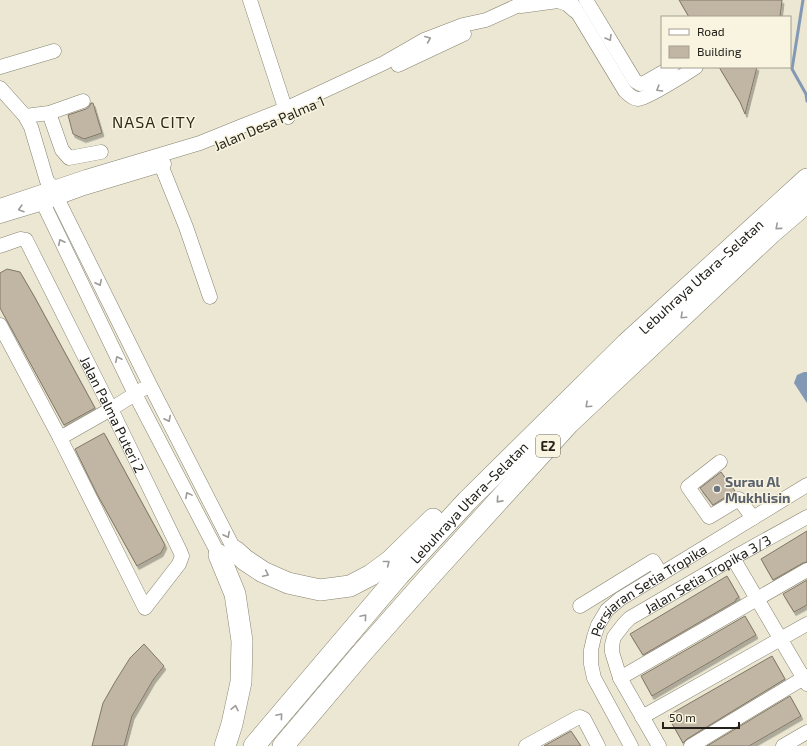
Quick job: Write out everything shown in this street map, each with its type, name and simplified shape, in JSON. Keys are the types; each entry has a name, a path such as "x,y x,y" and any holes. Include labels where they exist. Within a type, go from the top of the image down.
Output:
{"highway":[{"name":"Lebuhraya Utara–Selatan","path":"254,746 399,575 467,501 626,344 807,179"},
{"name":"Lebuhraya Utara–Selatan","path":"283,746 430,576 569,423 770,234 807,202"},
{"path":"227,553 245,560 263,572 288,583 320,590 350,586 371,575 390,561 574,380 596,362 626,344"},
{"path":"225,746 232,724 241,682 242,641 227,553"},
{"path":"287,746 312,712"}],"street":[{"path":"250,0 286,113"},
{"name":"Jalan Desa Palma 1","path":"48,192 84,188 161,165 234,140 384,63 424,40 462,25 486,20 530,0"},
{"path":"570,0 625,91 632,97 638,99 647,96 675,70"},
{"path":"516,6 558,1 567,4 578,14"},
{"path":"588,1 635,80 640,84 675,70 689,68"},
{"path":"0,67 54,51"},
{"path":"0,88 25,116 31,127 48,192 134,394 227,553"},
{"path":"25,116 49,113 83,101"},
{"path":"49,113 62,150 69,158 101,152"},
{"name":"Jalan Desa Palma 1","path":"48,192 86,177 200,143 286,113"},
{"path":"161,165 186,227 210,297"},
{"path":"0,206 48,192"},
{"path":"0,216 48,192"},
{"path":"48,192 150,385 227,553"},
{"name":"Jalan Palma Puteri 2","path":"0,246 20,239 26,240 111,409 182,556 179,564 145,608 60,438"},
{"path":"0,325 60,438 150,385"},
{"path":"720,462 688,487 722,537"},
{"name":"Persiaran Setia Tropika","path":"631,746 594,678 591,664 591,650 598,625 607,610 620,599 807,485"},
{"path":"709,517 739,499 753,518"},
{"name":"Jalan Setia Tropika 3/3","path":"620,678 612,652 612,645 614,637 630,618 807,517"},
{"path":"690,746 806,680 733,558"},
{"path":"580,606 653,561 661,574"},
{"path":"659,746 620,678 807,570"},
{"path":"642,717 807,624"},
{"path":"526,746 580,717 584,719 598,746"},
{"path":"783,746 807,732"}],"water":[{"path":"807,372 807,403 794,383 797,375"}],"building":[{"path":"679,0 782,0 780,16 688,16"},
{"path":"720,68 757,68 745,114 740,102"},
{"path":"91,103 93,103 102,133 84,139 73,134 68,115 86,109"},
{"path":"7,269 20,272 95,408 64,425 0,308 0,273"},
{"path":"104,433 165,545 161,553 137,566 97,494 75,449"},
{"name":"Surau Al Mukhlisin","path":"721,472 735,491 713,505 700,488"},
{"path":"807,531 807,562 773,580 761,559"},
{"path":"727,576 739,597 736,601 643,655 630,634"},
{"path":"807,580 807,605 794,612 783,594"},
{"path":"745,616 756,635 652,696 641,676"},
{"path":"144,644 164,666 153,680 132,716 124,746 92,746 103,703 130,658"},
{"path":"772,656 785,679 687,739 683,743 669,718 669,715"},
{"path":"790,696 801,716 749,746 707,746"},
{"path":"571,731 581,746 544,746"}],"waterway":[{"path":"803,0 792,69 806,94 807,101"}],"place":[{"name":"Surau Al Mukhlisin","path":"717,489"}],"district":[{"name":"NASA CITY","path":"154,121"}]}
